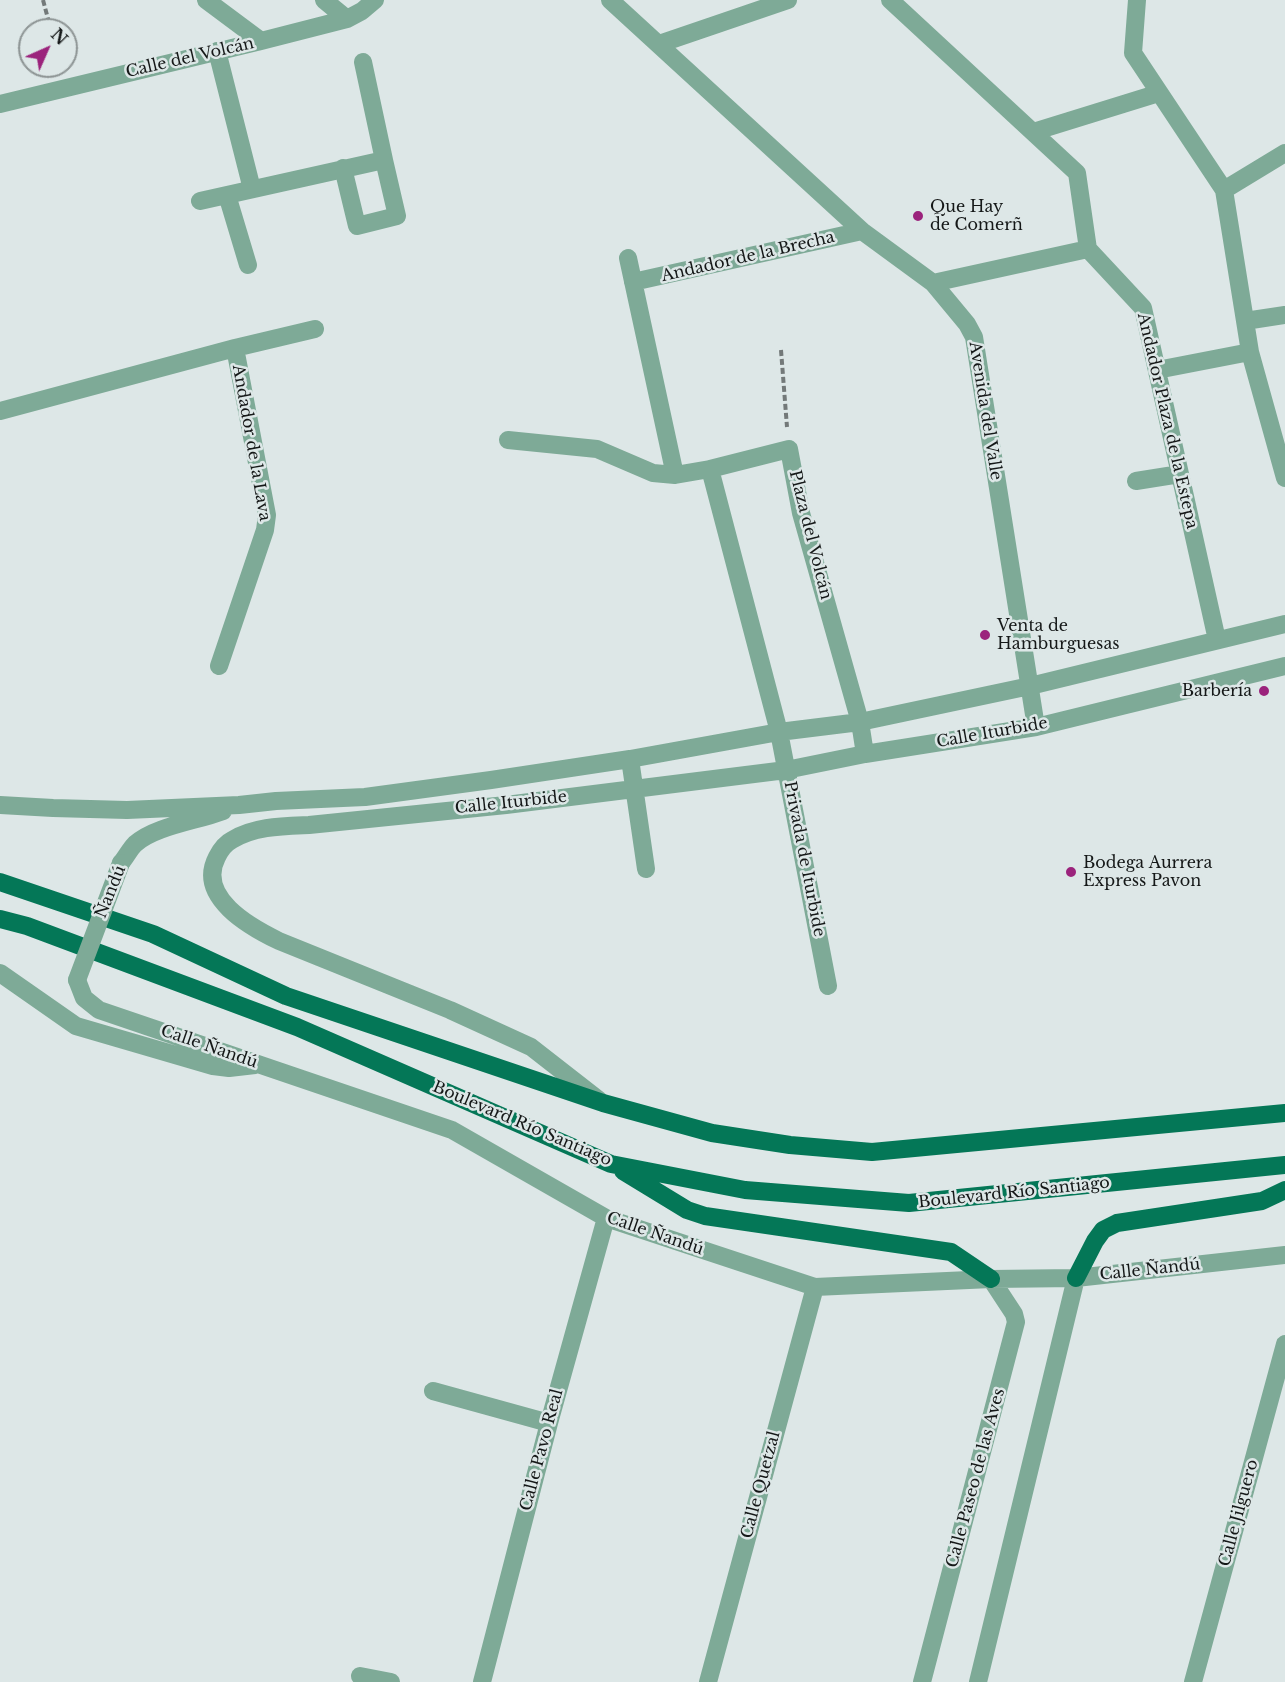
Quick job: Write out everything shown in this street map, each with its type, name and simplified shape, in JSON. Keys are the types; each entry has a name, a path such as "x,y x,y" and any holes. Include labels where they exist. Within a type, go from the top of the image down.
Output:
{"main road":[{"path":"0,882 153,934 286,996 603,1103 712,1132 790,1145 872,1152 1285,1113"},
{"name":"Boulevard Río Santiago","path":"0,919 27,926 297,1027 611,1164 745,1190 909,1203 1285,1165"},
{"path":"611,1164 687,1210 705,1216 951,1252 991,1279"},
{"path":"1076,1278 1103,1230 1117,1223 1262,1201 1285,1190"}],"street":[{"path":"206,0 261,41"},
{"path":"324,0 347,19"},
{"name":"Calle del Volcán","path":"0,104 347,19 362,11 375,0"},
{"name":"Avenida del Valle","path":"610,0 862,231 933,284 967,324 974,337 1036,727"},
{"path":"659,44 788,0"},
{"path":"890,0 1077,173 1088,249 933,284"},
{"path":"1137,0 1133,53 1224,190 1250,352 1285,478"},
{"path":"216,51 252,189"},
{"path":"343,168 357,226 397,216 363,62"},
{"path":"1033,132 1159,93"},
{"path":"1224,190 1285,153"},
{"path":"200,201 384,160"},
{"path":"227,195 248,265"},
{"name":"Andador de la Brecha","path":"633,282 862,231"},
{"name":"Andador Plaza de la Estepa","path":"1088,249 1143,308 1217,640"},
{"path":"628,258 675,475"},
{"path":"1245,321 1285,315"},
{"path":"235,348 315,329"},
{"name":"Andador de la Lava","path":"0,411 235,348 267,515 266,530 219,666"},
{"path":"1157,370 1250,352"},
{"name":"Plaza del Volcán","path":"508,440 597,449 653,473 675,475 710,469 789,449 801,513 860,722 865,754"},
{"path":"710,469 779,732"},
{"path":"1136,481 1180,474"},
{"name":"Calle Iturbide","path":"0,805 127,810 365,797 630,759 779,732 860,722 1029,686 1285,624"},
{"name":"Calle Iturbide","path":"603,1103 531,1047 450,1010 254,929 224,903 216,891 213,866 220,852 231,840 277,826 309,825 506,805 786,770 865,754 1036,727 1285,666"},
{"name":"Privada de Iturbide","path":"779,732 828,987"},
{"path":"630,759 646,869"},
{"path":"276,801 277,826"},
{"name":"Ñandú","path":"77,980 121,863 134,844 149,834 203,819 239,805"},
{"path":"0,973 76,1026 213,1066 230,1068 260,1064"},
{"name":"Calle Ñandú","path":"77,980 84,998 99,1010 452,1130 606,1218 814,1287 991,1279 1076,1278 1285,1255"},
{"name":"Calle Pavo Real","path":"482,1682 549,1424 606,1218"},
{"path":"978,1682 1076,1278"},
{"name":"Calle Paseo de las Aves","path":"922,1682 1016,1322 1014,1314 991,1279"},
{"name":"Calle Quetzal","path":"708,1682 814,1287"},
{"name":"Calle Jilguero","path":"1193,1682 1285,1344"},
{"path":"433,1391 549,1424"},
{"path":"360,1676 391,1682"}],"path":[{"path":"43,0 48,18"},
{"path":"781,350 789,449"}],"place":[{"name":"Que Hay de Comerñ","path":"918,216"},
{"name":"Venta de Hamburguesas","path":"985,635"},
{"name":"Barbería","path":"1264,691"},
{"name":"Bodega Aurrera Express Pavon","path":"1071,872"}]}
